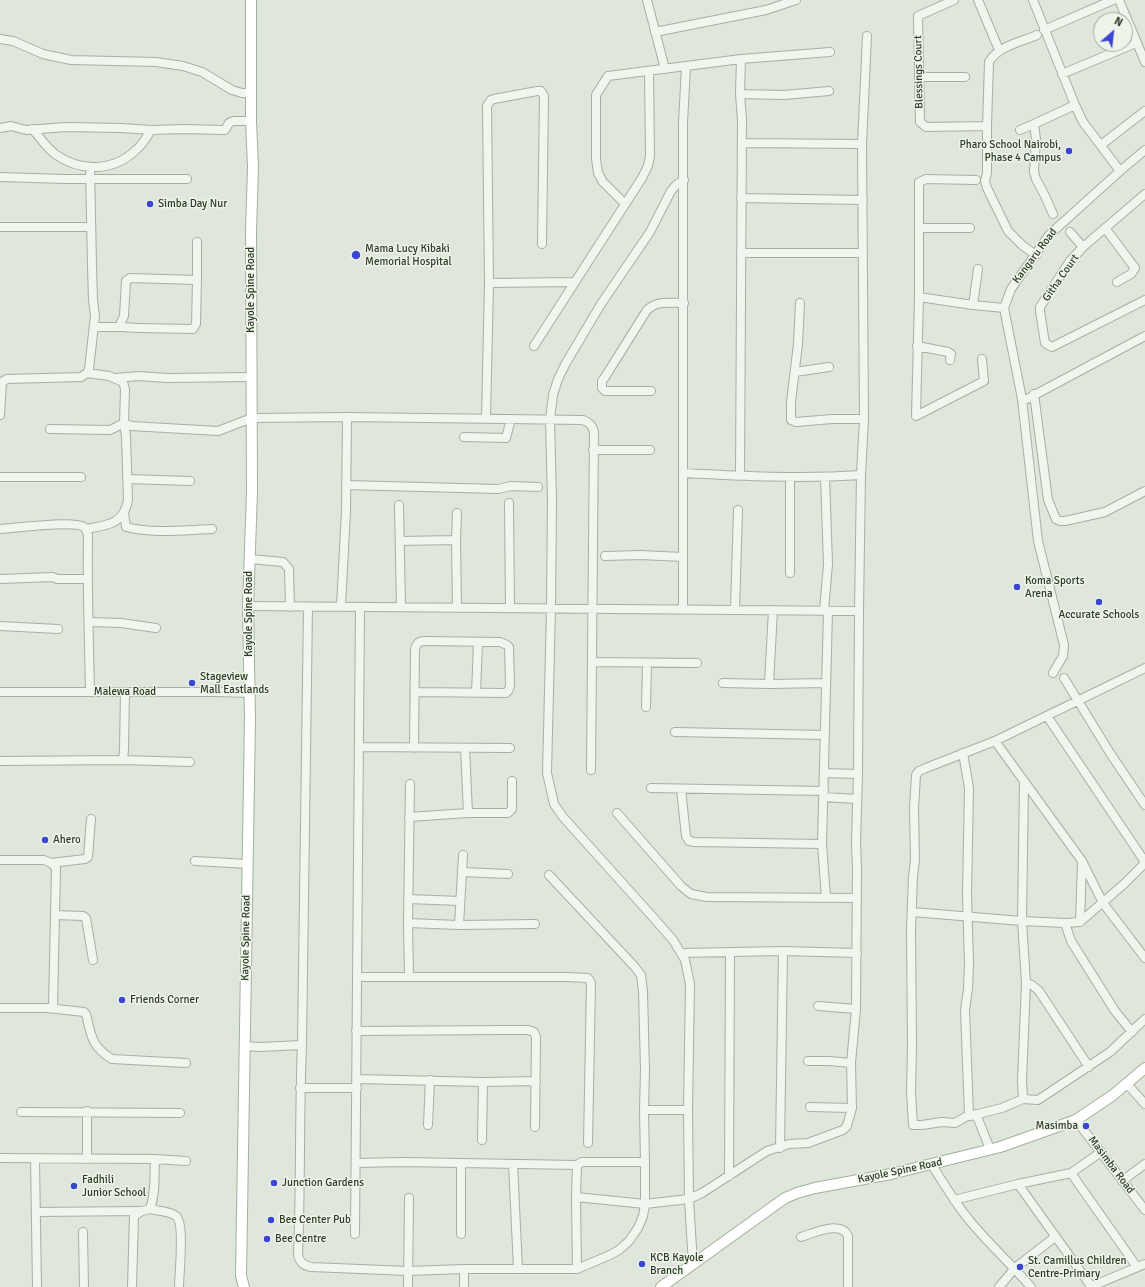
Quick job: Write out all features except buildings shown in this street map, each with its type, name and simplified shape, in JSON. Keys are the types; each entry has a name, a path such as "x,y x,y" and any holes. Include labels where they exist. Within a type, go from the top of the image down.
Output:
{"main road":[{"name":"Kayole Spine Road","path":"241,1276 249,693 248,606 252,418 251,232 253,167 250,93 251,0"},
{"name":"Kayole Spine Road","path":"661,1287 785,1198 815,1188 891,1174 990,1150 1076,1120 1113,1096 1145,1068"},
{"path":"237,1287 241,1276"},
{"path":"241,1276 244,1287"}],"street":[{"path":"648,0 665,69"},
{"path":"655,32 766,10 796,0"},
{"name":"Blessings Court","path":"954,0 918,16 920,122 926,127 987,126"},
{"path":"978,0 999,50"},
{"path":"1033,0 1041,33 1062,74 1074,105 1083,122 1120,170"},
{"path":"1036,255 1023,246 1008,231 985,181 987,173 989,62 992,55 999,50 1041,33 1113,0"},
{"path":"1119,0 1145,62"},
{"path":"576,1197 645,1204 689,1199 702,1193 767,1151 789,1144 808,1143 843,1130 847,1126 852,1108 851,1063 856,1008 857,953 856,842 859,611 861,475 864,419 862,144 867,36"},
{"path":"0,39 13,41 43,54 71,60 156,62 183,66 202,72 232,90 242,93 250,93"},
{"path":"1062,74 1136,43"},
{"path":"626,204 603,182 598,173 596,159 596,95 608,76 741,59 830,52"},
{"path":"740,476 742,143 740,94 741,59"},
{"path":"683,610 683,123 686,66"},
{"path":"534,346 642,178 649,161 649,71"},
{"path":"920,77 965,78"},
{"path":"486,418 490,283 487,106 491,100 494,99 537,91 541,91 544,96 542,244"},
{"path":"740,94 784,95 830,91"},
{"path":"1020,130 1074,105"},
{"path":"1101,145 1145,111"},
{"path":"0,128 11,126 26,130 66,127 150,130 225,130 229,123 233,121 251,121"},
{"path":"1034,124 1036,139 1034,172 1053,214"},
{"path":"32,129 48,148 56,154 79,166 90,167 104,167 123,160 137,150 150,130"},
{"path":"742,143 862,144"},
{"name":"Kangaru Road","path":"1004,308 1011,289 1049,235 1120,170 1145,150"},
{"path":"0,415 2,382 7,379 81,377 87,373 90,365 95,316 90,227 90,167"},
{"path":"0,177 187,179"},
{"path":"976,180 926,178 919,182 919,298 916,416 984,381 982,359"},
{"path":"684,180 671,191 650,232 601,304 566,363 558,379 553,395 550,419 552,500 547,773 554,804 563,817 672,940 681,953 687,968 690,984 688,1110 689,1199 693,1265"},
{"path":"741,198 863,200"},
{"name":"Githa Court","path":"1143,199 1105,228 1083,247 1070,261 1040,307 1045,343 1052,347 1145,300"},
{"path":"0,227 90,227"},
{"path":"919,228 970,228"},
{"path":"1105,228 1135,268 1131,274 1116,282"},
{"path":"1070,232 1083,247"},
{"path":"95,327 193,329 196,324 197,242"},
{"path":"741,253 863,253"},
{"path":"973,305 978,269"},
{"path":"121,327 121,322 124,316 126,281 130,278 197,280"},
{"path":"490,283 575,282"},
{"path":"919,298 1004,308 1022,399 1038,541 1064,645 1063,656 1053,673"},
{"path":"650,391 609,391 602,388 601,384 648,310 653,305 659,303 684,303"},
{"path":"800,303 798,344 791,402 791,420 796,422 832,419 864,419"},
{"path":"1022,399 1027,399 1145,336"},
{"path":"917,346 948,352 950,354 950,360"},
{"path":"795,372 829,367"},
{"path":"0,529 71,524 86,529 112,523 120,518 124,513 128,500 126,436 124,423 125,385 116,378 87,373"},
{"path":"116,378 139,376 167,378 252,377"},
{"path":"1034,394 1048,500 1056,519 1065,521 1105,512 1145,491"},
{"path":"341,606 347,417"},
{"path":"50,429 110,430 124,423 131,426 218,431 252,418 486,418 583,420 589,423 594,432 591,770"},
{"path":"464,437 506,438 511,419"},
{"path":"593,450 650,450"},
{"path":"683,473 790,477 861,475"},
{"path":"0,477 81,476"},
{"path":"790,477 790,573"},
{"path":"825,477 828,564 822,844 826,898"},
{"path":"127,479 190,481"},
{"path":"346,485 498,489 511,486 538,487"},
{"path":"509,503 510,608"},
{"path":"399,505 401,607"},
{"path":"735,610 738,510"},
{"path":"124,513 126,527 135,529 181,530 212,528"},
{"path":"457,513 456,540 458,608"},
{"path":"86,529 88,535 87,579 90,692"},
{"path":"400,541 456,540"},
{"path":"605,556 640,555 683,557"},
{"path":"250,559 283,562 287,564 290,568 290,607"},
{"path":"0,579 54,577 87,579"},
{"path":"248,606 859,611"},
{"path":"308,607 302,1045 300,1088 301,1204 298,1260 301,1263 311,1267 408,1270 464,1268 577,1268 610,1256 629,1241 638,1228 644,1216 645,1204 645,1070 643,992 641,975 549,875"},
{"path":"355,1234 360,607"},
{"path":"769,684 773,610"},
{"path":"89,622 121,623 156,628"},
{"path":"0,626 58,629"},
{"path":"414,748 415,650 417,643 420,641 478,643 500,642 509,647 510,686 506,693 415,692"},
{"path":"476,693 478,643"},
{"path":"592,662 697,663"},
{"path":"646,707 647,663"},
{"path":"1145,668 995,741 919,771 916,775 914,809 915,860 911,930 912,1123 913,1125 922,1126 942,1122 955,1123 972,1114 1002,1108 1022,1099 1038,1100 1110,1052 1145,1019"},
{"path":"1064,678 1145,805"},
{"path":"723,683 826,683"},
{"name":"Malewa Road","path":"0,692 249,693"},
{"path":"123,760 125,692"},
{"path":"912,912 1065,924 1080,922 1124,884 1145,863 1047,716"},
{"path":"675,732 825,735"},
{"path":"995,741 1082,861 1103,902 1145,958"},
{"path":"359,747 510,748"},
{"path":"465,748 468,813"},
{"path":"963,753 969,788 967,916 969,964 965,1010 972,1114 990,1150"},
{"path":"0,761 123,760 190,762"},
{"path":"824,773 858,774"},
{"path":"409,817 468,813 508,813 512,809 512,781"},
{"path":"1022,1099 1026,983 1022,921 1024,782"},
{"path":"409,977 408,899 410,784"},
{"path":"651,788 824,794 857,799"},
{"path":"681,789 686,836 689,841 822,844"},
{"path":"617,813 681,886 691,894 707,897 857,898"},
{"path":"51,863 85,859 88,857 91,819"},
{"path":"459,925 463,855"},
{"path":"0,860 44,860 51,863 56,868 53,1008"},
{"path":"195,861 247,864"},
{"path":"1080,922 1082,861"},
{"path":"462,872 508,874"},
{"path":"408,899 460,901"},
{"path":"55,915 83,916 86,918 93,960"},
{"path":"408,923 459,925 535,924"},
{"path":"1065,924 1071,941 1115,1011 1132,1032"},
{"path":"681,953 783,951 857,953"},
{"path":"780,1148 783,951"},
{"path":"729,1176 730,952"},
{"path":"358,977 588,978 591,983 588,1143"},
{"path":"1026,983 1032,985 1039,991 1089,1067"},
{"path":"818,1006 856,1008"},
{"path":"0,1008 53,1008 84,1012 86,1014 90,1034 96,1046 112,1059 186,1063"},
{"path":"356,1031 532,1030 536,1034 535,1127"},
{"path":"245,1046 260,1047 302,1045"},
{"path":"808,1061 851,1063"},
{"path":"357,1079 483,1082 536,1081"},
{"path":"428,1126 430,1080"},
{"path":"482,1140 483,1082"},
{"path":"1127,1084 1145,1104"},
{"path":"300,1088 357,1088"},
{"path":"810,1107 852,1108"},
{"path":"644,1110 688,1110"},
{"path":"87,1111 87,1159"},
{"path":"21,1112 180,1112"},
{"name":"Masimba Road","path":"1076,1120 1145,1210"},
{"path":"954,1200 1018,1184 1071,1174 1101,1152"},
{"path":"0,1158 155,1159 186,1161"},
{"path":"35,1159 37,1287"},
{"path":"132,1287 134,1216 146,1210 154,1197 155,1159"},
{"path":"356,1163 577,1165 582,1162 645,1162"},
{"path":"460,1234 462,1163"},
{"path":"513,1164 518,1269"},
{"path":"932,1164 954,1200 971,1222 1031,1287"},
{"path":"1122,1181 1145,1164"},
{"path":"577,1165 577,1268"},
{"path":"1071,1174 1137,1267"},
{"path":"1018,1184 1090,1287 1145,1264"},
{"path":"408,1287 409,1198"},
{"path":"36,1212 146,1210 175,1215 179,1219 182,1241 179,1287"},
{"path":"801,1237 835,1227 847,1232 848,1287"},
{"path":"83,1232 84,1287"},
{"path":"1000,1287 1015,1268 1055,1237"},
{"path":"464,1268 464,1287"}],"place":[{"name":"Pharo School Nairobi, Phase 4 Campus","path":"1069,151"},
{"name":"Simba Day Nur","path":"150,204"},
{"name":"Mama Lucy Kibaki Memorial Hospital","path":"356,255"},
{"name":"Koma Sports Arena","path":"1017,587"},
{"name":"Accurate Schools","path":"1099,602"},
{"name":"Stageview Mall Eastlands","path":"192,683"},
{"name":"Ahero","path":"45,840"},
{"name":"Friends Corner","path":"122,1000"},
{"name":"Masimba","path":"1086,1126"},
{"name":"Junction Gardens","path":"274,1183"},
{"name":"Fadhili Junior School","path":"74,1186"},
{"name":"Bee Center Pub","path":"271,1220"},
{"name":"Bee Centre","path":"267,1239"},
{"name":"KCB Kayole Branch","path":"642,1264"},
{"name":"St. Camillus Children Centre-Primary","path":"1020,1267"}]}
